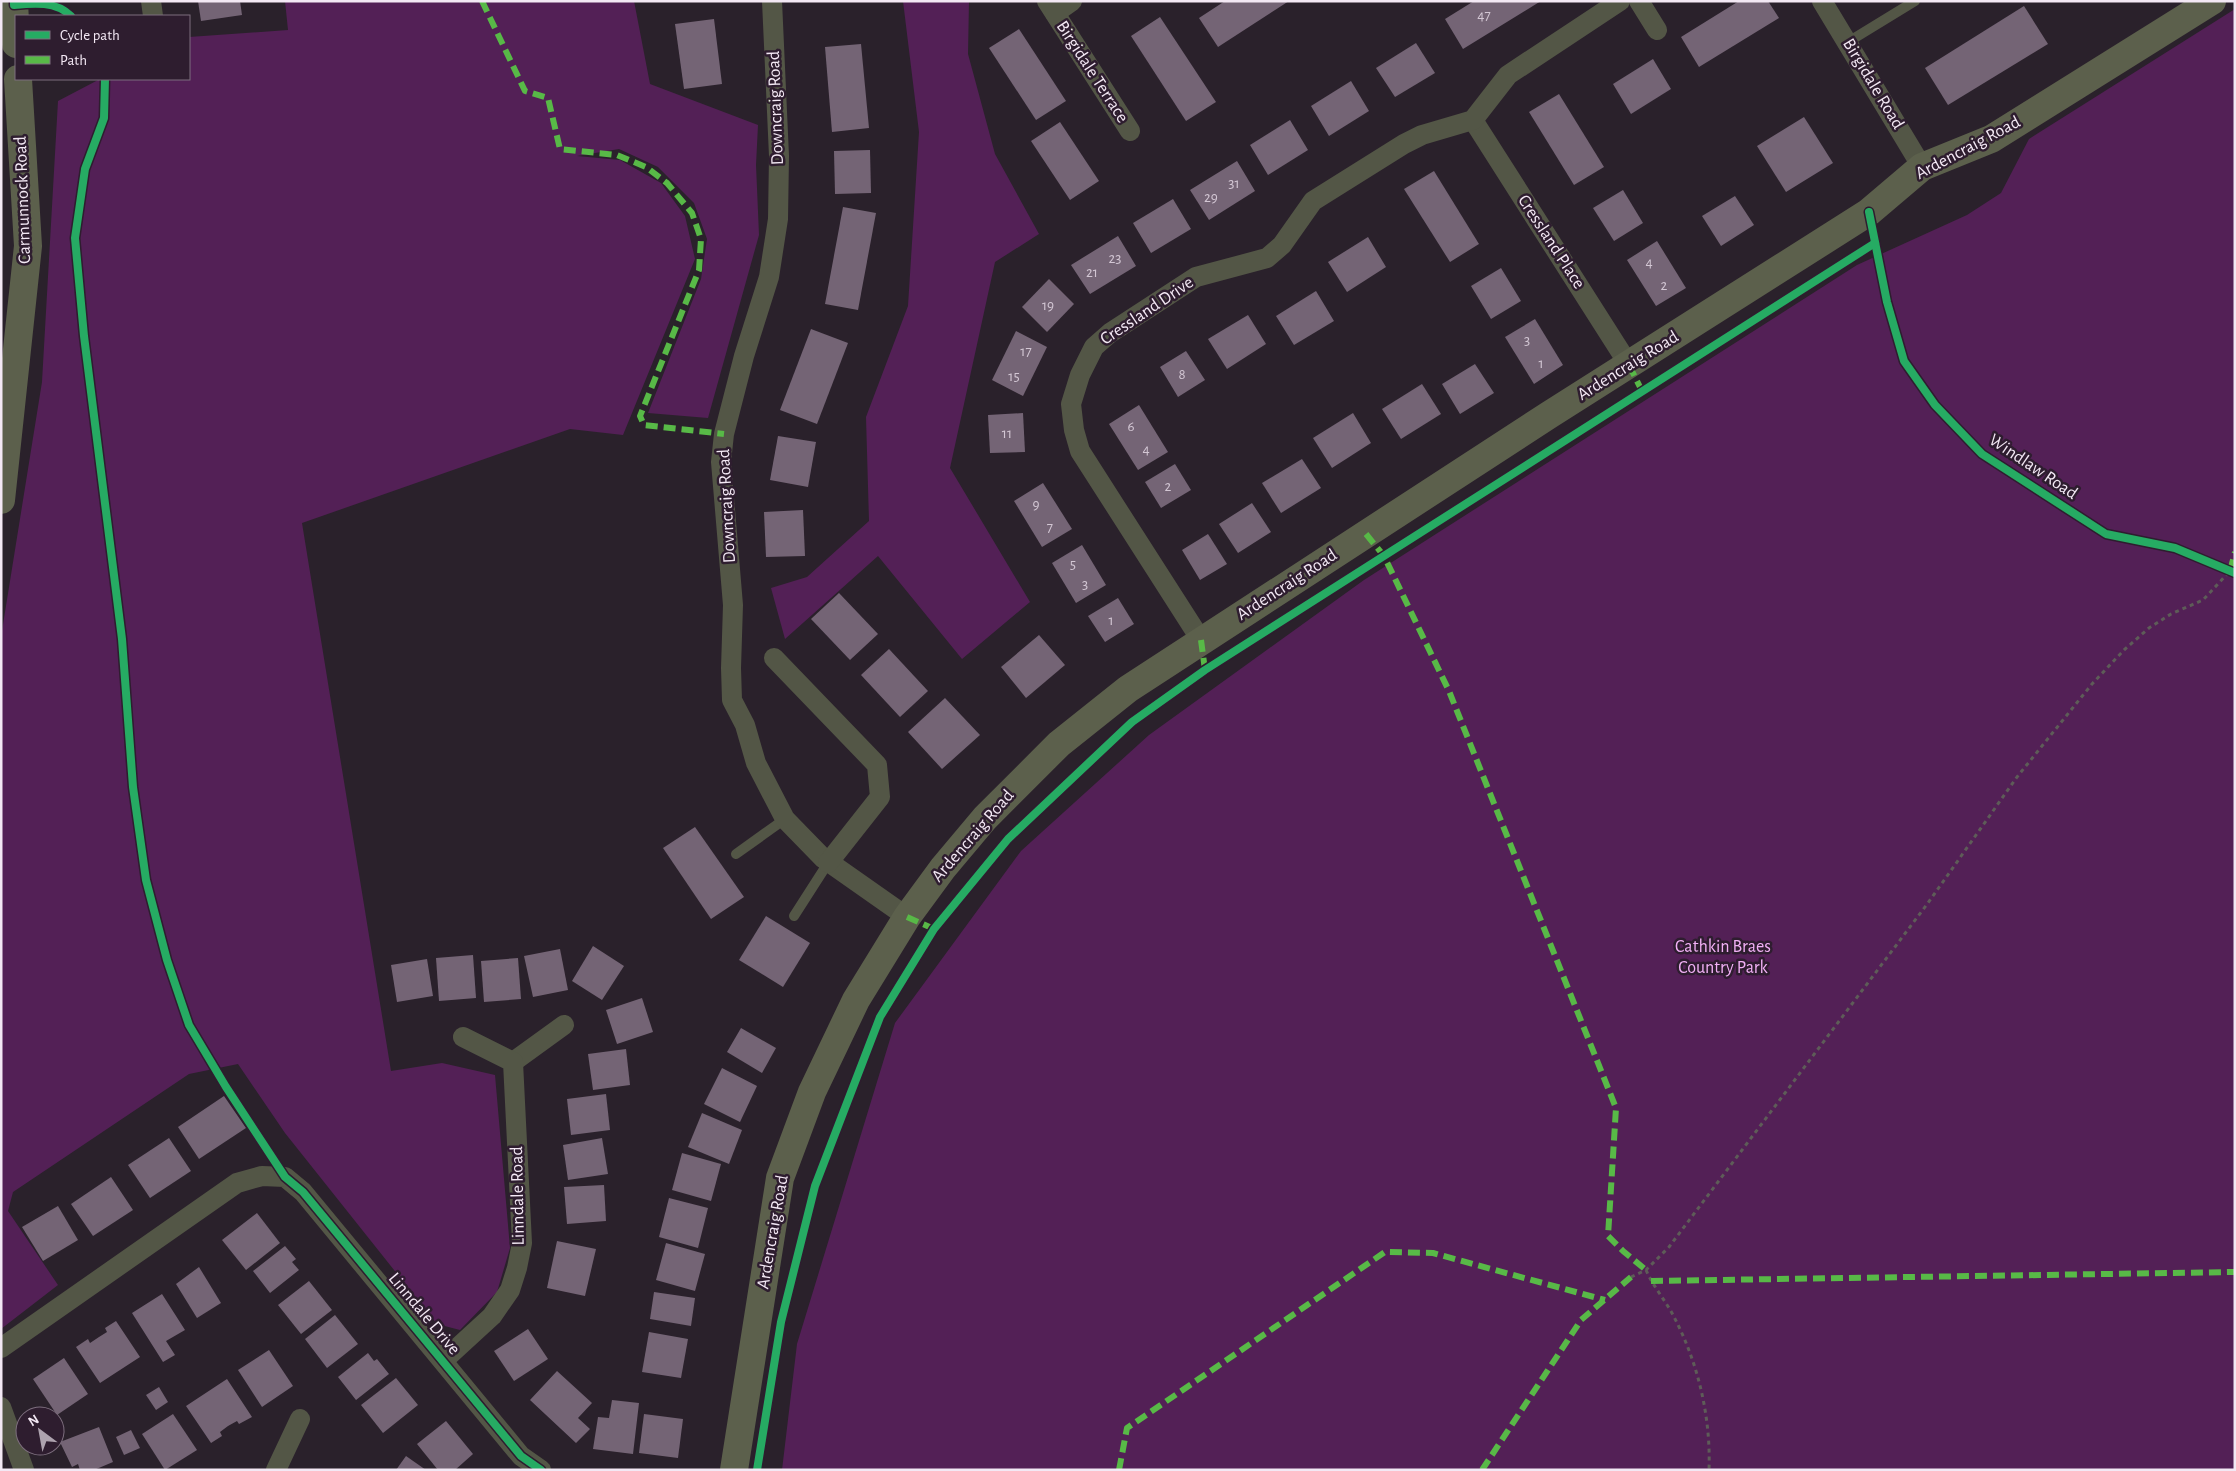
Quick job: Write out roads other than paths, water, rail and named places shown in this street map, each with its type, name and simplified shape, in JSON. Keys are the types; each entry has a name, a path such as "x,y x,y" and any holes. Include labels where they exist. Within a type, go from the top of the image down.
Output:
{"street":[{"path":"14,1 15,22"},
{"path":"151,1 154,15"},
{"name":"Downcraig Road","path":"772,1 779,156 778,220 769,277 744,356 724,434 721,462 733,604 730,668 732,700 745,725 756,762 785,819 828,863 906,917"},
{"name":"Birgidale Terrace","path":"1072,1 1051,7 1130,131"},
{"path":"1473,120 1508,76 1620,1"},
{"path":"1639,1 1657,30"},
{"name":"Birgidale Road","path":"1822,1 1922,167"},
{"name":"Ardencraig Road","path":"734,1470 780,1178 812,1092 856,1000 906,917 943,868 985,818 1059,744 1128,689 1201,640 1549,414 1630,365 1869,212 1922,167 1991,139 2212,1"},
{"name":"Carmunnock Road","path":"1,500 28,246 18,80"},
{"name":"Cressland Place","path":"1473,120 1630,365"},
{"name":"Cressland Drive","path":"1201,640 1080,451 1074,430 1071,404 1080,375 1094,347 1110,333 1196,277 1267,258 1282,246 1312,201 1404,144 1422,135 1473,120"},
{"path":"774,658 877,765 880,797 828,863"},
{"path":"463,1037 513,1062 564,1025"},
{"name":"Linndale Road","path":"443,1361 492,1316 510,1290 517,1268 522,1243 513,1062"},
{"name":"Linndale Drive","path":"1,1348 237,1183 262,1176 285,1177 303,1192 443,1361 515,1463 541,1470"},
{"path":"1,1407 24,1470"},
{"path":"276,1470 300,1419"}],"lane":[{"path":"1848,42 1915,1"},
{"path":"736,854 785,819"},
{"path":"794,916 828,863"}],"park label":[{"name":"Cathkin Braes Country Park","path":"1723,958"}]}
